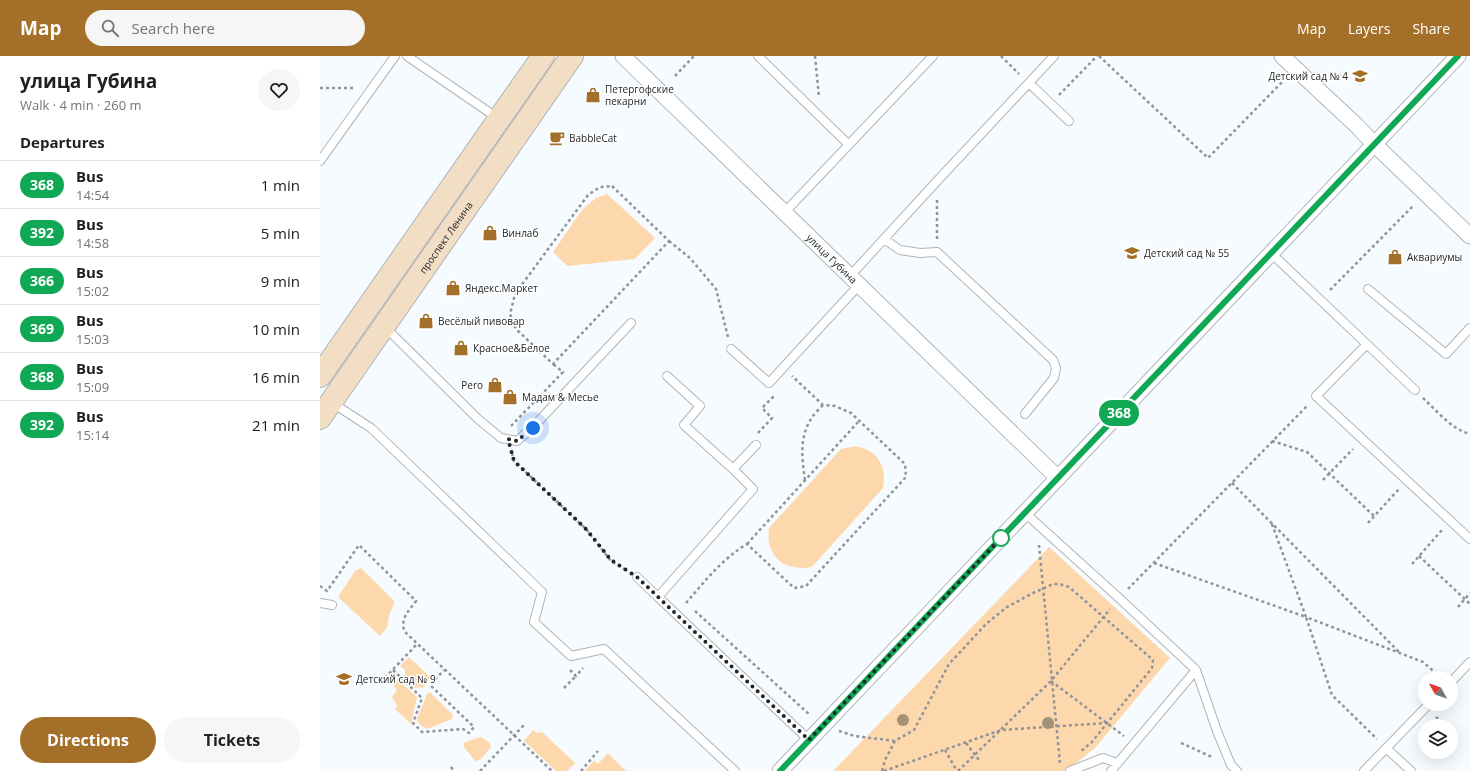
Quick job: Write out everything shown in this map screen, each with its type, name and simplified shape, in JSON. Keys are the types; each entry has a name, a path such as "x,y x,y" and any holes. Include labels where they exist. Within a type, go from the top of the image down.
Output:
{"main road":[{"path":"321,371 543,56"},
{"name":"проспект Ленина","path":"326,410 572,56"}],"street":[{"name":"улица Губина","path":"622,56 1058,478"},
{"path":"1282,56 1356,125 1470,236"},
{"path":"786,769 809,740 1458,56"}],"lane":[{"path":"320,161 395,56"},
{"path":"407,56 499,119"},
{"path":"758,56 849,145"},
{"path":"784,213 933,56"},
{"path":"731,349 769,384 854,281 884,239 1054,56"},
{"path":"1029,83 1069,121"},
{"path":"884,239 900,250 920,253 937,252 1052,360 1056,368 1054,378 1026,414"},
{"path":"1271,253 1415,390"},
{"path":"1368,289 1446,354 1470,328"},
{"path":"384,326 478,419 501,438 517,441 533,428 631,323"},
{"path":"1367,344 1316,396 1470,539"},
{"path":"658,597 753,489 684,425 700,406 667,376"},
{"path":"326,410 371,428 542,592 534,622 571,656 604,649 735,771"},
{"path":"733,469 756,445"},
{"path":"1025,513 1196,670 1217,731 1231,765 1238,771"},
{"path":"637,577 809,740"},
{"path":"320,603 332,605"},
{"path":"1458,675 1470,662"},
{"path":"1111,771 1196,670"},
{"path":"1364,771 1423,711"},
{"path":"1386,748 1411,771"},
{"path":"1070,771 1103,758 1116,764"}],"path":[{"path":"675,76 694,56"},
{"path":"815,56 822,118"},
{"path":"1001,56 1029,83"},
{"path":"1050,104 1098,56 1208,158 1285,79"},
{"path":"320,88 372,88"},
{"path":"937,252 938,180"},
{"path":"508,428 563,372 516,329 510,314 515,294 588,195 600,187 612,186 690,258 716,289 731,349"},
{"path":"1320,299 1418,201"},
{"path":"553,364 670,241"},
{"path":"747,544 794,588 806,586 906,477 906,464 851,413 835,406 823,405 792,375 787,381"},
{"path":"1415,390 1452,426 1470,434"},
{"path":"756,435 772,418 762,408 777,392"},
{"path":"945,750 958,771 1051,681 1119,598 1316,396"},
{"path":"805,480 802,456 804,434 811,419 823,405"},
{"path":"686,603 717,567 737,550 747,544 859,421"},
{"path":"1323,480 1362,438"},
{"path":"508,439 514,461 586,529 611,560 637,577"},
{"path":"1272,441 1307,452 1374,516"},
{"path":"1368,523 1407,480"},
{"path":"1232,483 1401,654"},
{"path":"1412,564 1450,521"},
{"path":"1037,524 1060,766 1065,762"},
{"path":"1272,524 1306,617 1332,695 1386,748"},
{"path":"320,586 327,591 359,545 416,601 402,622 404,631 552,771"},
{"path":"1419,556 1470,604"},
{"path":"1153,563 1306,617 1423,662 1433,671"},
{"path":"1080,752 1091,743 1152,668 1153,660 1070,587 1053,584 1007,607 986,624 948,664 914,730 895,742 885,760 883,771 1001,730 1107,723"},
{"path":"668,585 800,706"},
{"path":"1458,607 1470,594"},
{"path":"385,678 417,644"},
{"path":"393,670 422,698 413,723 422,732 463,729 469,733 474,727 430,686 444,670"},
{"path":"564,688 576,676"},
{"path":"1051,681 1134,743"},
{"path":"480,771 524,725"},
{"path":"1181,742 1231,765"},
{"path":"966,743 979,760"},
{"path":"580,771 598,751"},
{"path":"450,767 454,771"}],"shaded area":[{"path":"607,194 655,238 635,259 567,266 553,252 582,210 596,198"},
{"path":"855,446 870,451 879,460 884,473 883,488 812,567 793,567 778,560 770,547 769,528 841,449"},
{"path":"1049,547 1170,658 1096,747 1075,764 1077,771 833,771"},
{"path":"361,568 394,601 387,627 380,636 338,597 355,571"},
{"path":"409,657 431,678 422,689 420,687 415,688 405,678 405,670 400,666"},
{"path":"393,675 417,697 411,724 395,709 397,706 392,697 397,690 389,679"},
{"path":"430,692 453,715 452,719 427,729 419,724 417,719 427,694"},
{"path":"533,730 537,733 542,732 575,763 567,771 556,771 524,741"},
{"path":"481,737 490,743 491,747 480,760 475,761 464,747 464,743"},
{"path":"608,753 626,771 584,771 594,761 598,764"}],"bus line":[{"name":"368","path":"780,771 1458,56"}],"place":[{"name":"Детский сад № 4","path":"1360,76"},
{"name":"Петергофские пекарни","path":"593,95"},
{"name":"BabbleCat","path":"557,138"},
{"name":"Винлаб","path":"490,233"},
{"name":"Детский сад № 55","path":"1132,253"},
{"name":"Аквариумы","path":"1395,257"},
{"name":"Яндекс.Маркет","path":"453,288"},
{"name":"Весёлый пивовар","path":"426,321"},
{"name":"Красное&Белое","path":"461,348"},
{"name":"Pero","path":"495,385"},
{"name":"Мадам & Месье","path":"510,397"},
{"name":"Детский сад № 9","path":"344,679"}],"route":[{"path":"533,428 517,441 508,439 514,461 586,529 611,560 637,577 809,740 1001,538"}]}
